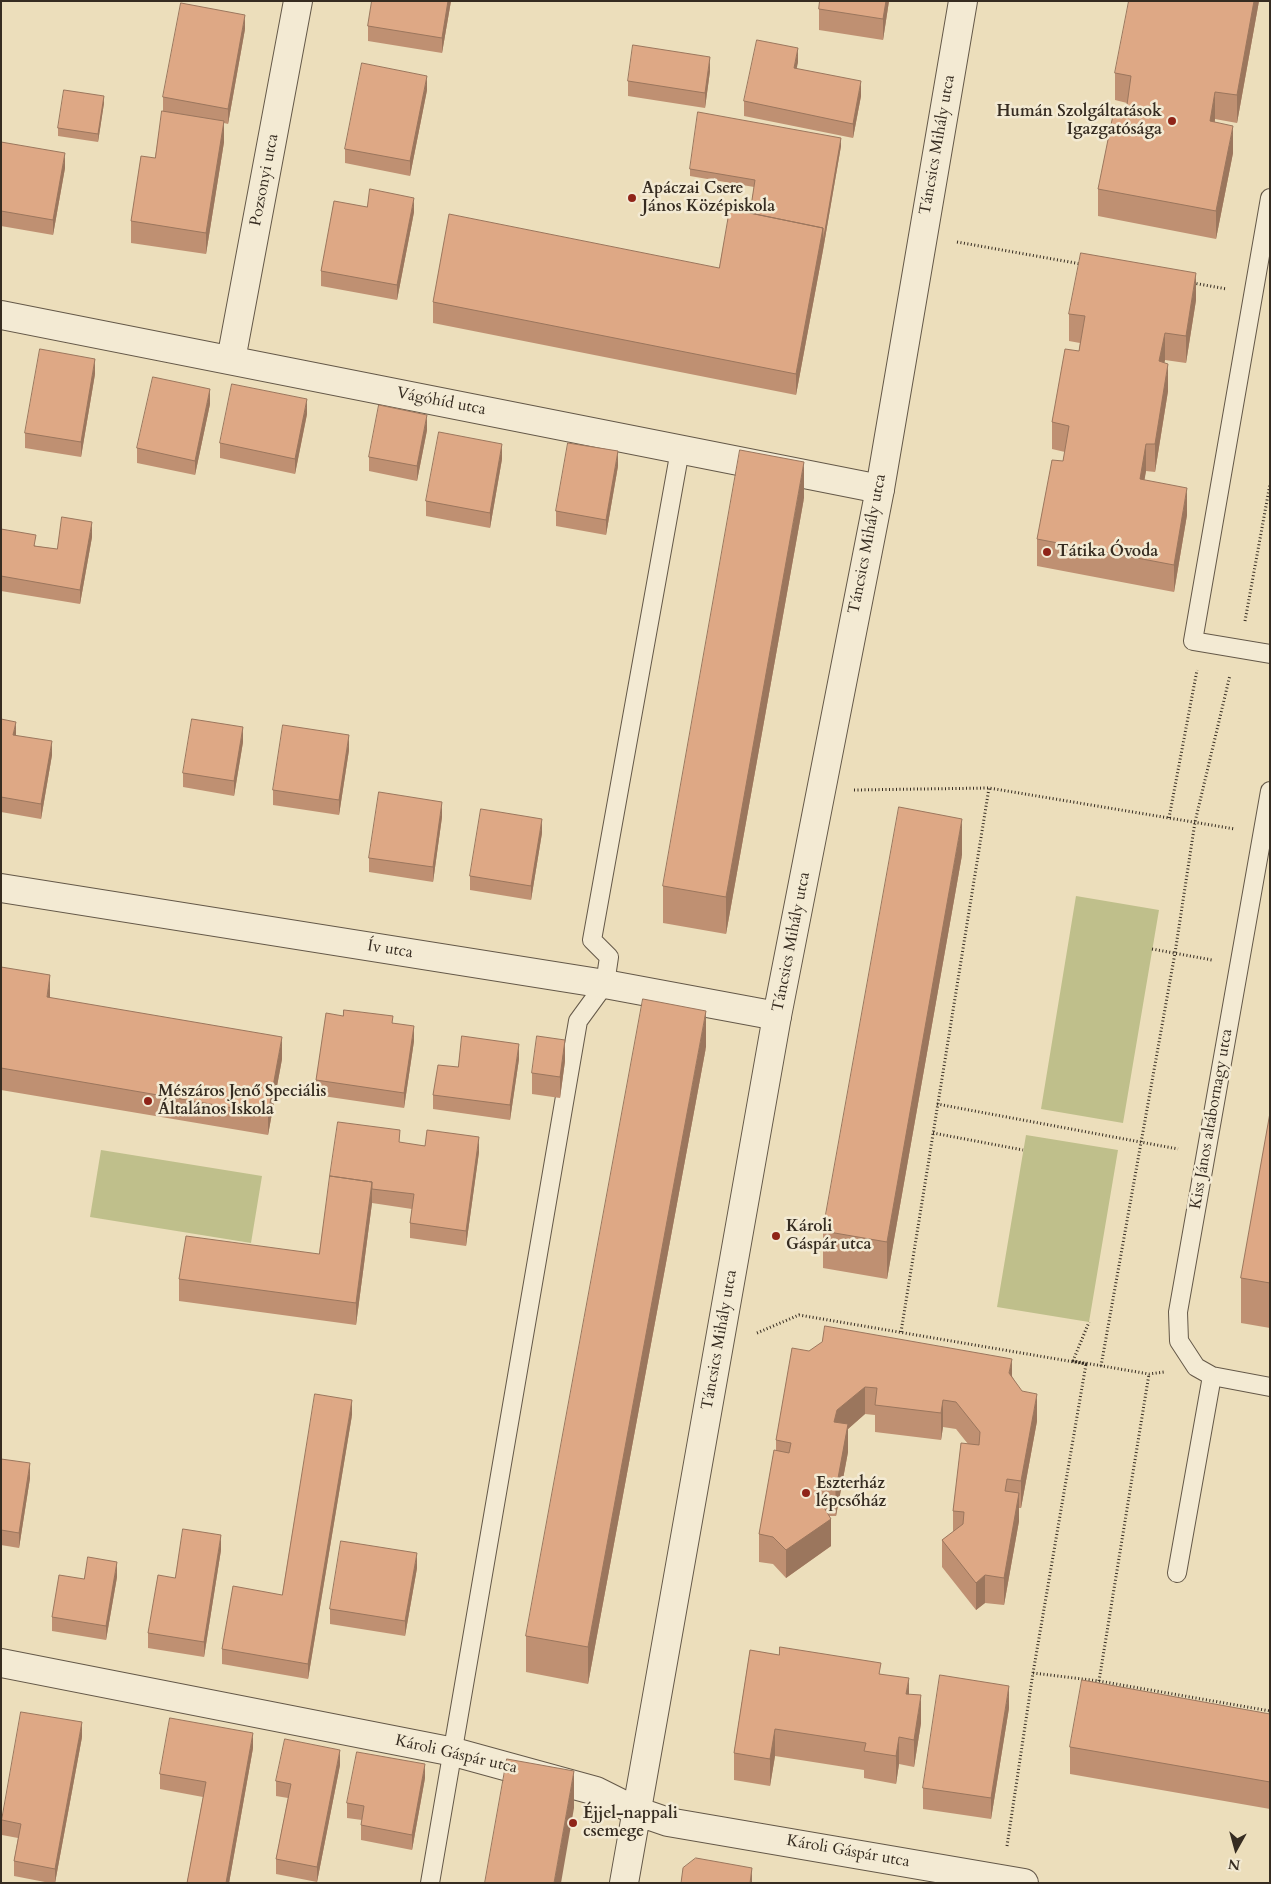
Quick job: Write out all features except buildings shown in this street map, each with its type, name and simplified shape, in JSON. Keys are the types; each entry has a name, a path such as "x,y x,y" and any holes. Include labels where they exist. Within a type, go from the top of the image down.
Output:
{"street":[{"name":"Pozsonyi utca","path":"231,360 298,1"},
{"name":"Táncsics Mihály utca","path":"624,1883 777,1016 880,489 963,1"},
{"name":"Vágóhíd utca","path":"1,315 880,489"},
{"name":"Ív utca","path":"1,888 605,984 777,1016"},
{"name":"Károli Gáspár utca","path":"1,1663 454,1752 596,1791 636,1811 668,1822 1024,1883"}],"lane":[{"path":"1270,198 1193,641 1270,654"},
{"path":"430,1883 578,1022 605,984 609,957 592,940 680,450"},
{"name":"Kiss János altábornagy utca","path":"1270,791 1178,1312 1179,1341 1196,1367 1212,1376 1270,1387"},
{"path":"1177,1573 1212,1376"}],"path":[{"path":"949,241 1086,265"},
{"path":"1184,282 1253,294"},
{"path":"1101,1366 1175,954 1195,822 1235,648 1242,636 1270,484"},
{"path":"1169,818 1201,642"},
{"path":"901,1332 989,788"},
{"path":"850,790 989,788 1263,833"},
{"path":"1152,950 1239,965"},
{"path":"938,1104 1206,1154"},
{"path":"933,1133 1023,1150"},
{"path":"757,1334 799,1314 1086,1364"},
{"path":"1073,1361 1089,1322"},
{"path":"1073,1361 1086,1364"},
{"path":"1073,1361 1149,1374 1196,1367"},
{"path":"1006,1852 1033,1673 1086,1364"},
{"path":"1099,1681 1149,1374"},
{"path":"1033,1673 1099,1681 1270,1711"}],"green space":[{"path":"1076,896 1159,910 1123,1123 1041,1109"},
{"path":"1026,1135 1118,1150 1089,1322 997,1307"},
{"path":"101,1150 262,1176 251,1243 90,1217"}],"place":[{"name":"Humán Szolgáltatások Igazgatósága","path":"1172,121"},
{"name":"Apáczai Csere János Középiskola","path":"632,198"},
{"name":"Tátika Óvoda","path":"1047,552"},
{"name":"Mészáros Jenő Speciális Általános Iskola","path":"148,1101"},
{"name":"Károli Gáspár utca","path":"776,1236"},
{"name":"Eszterház lépcsőház","path":"806,1493"},
{"name":"Éjjel-nappali csemege","path":"573,1823"}]}
